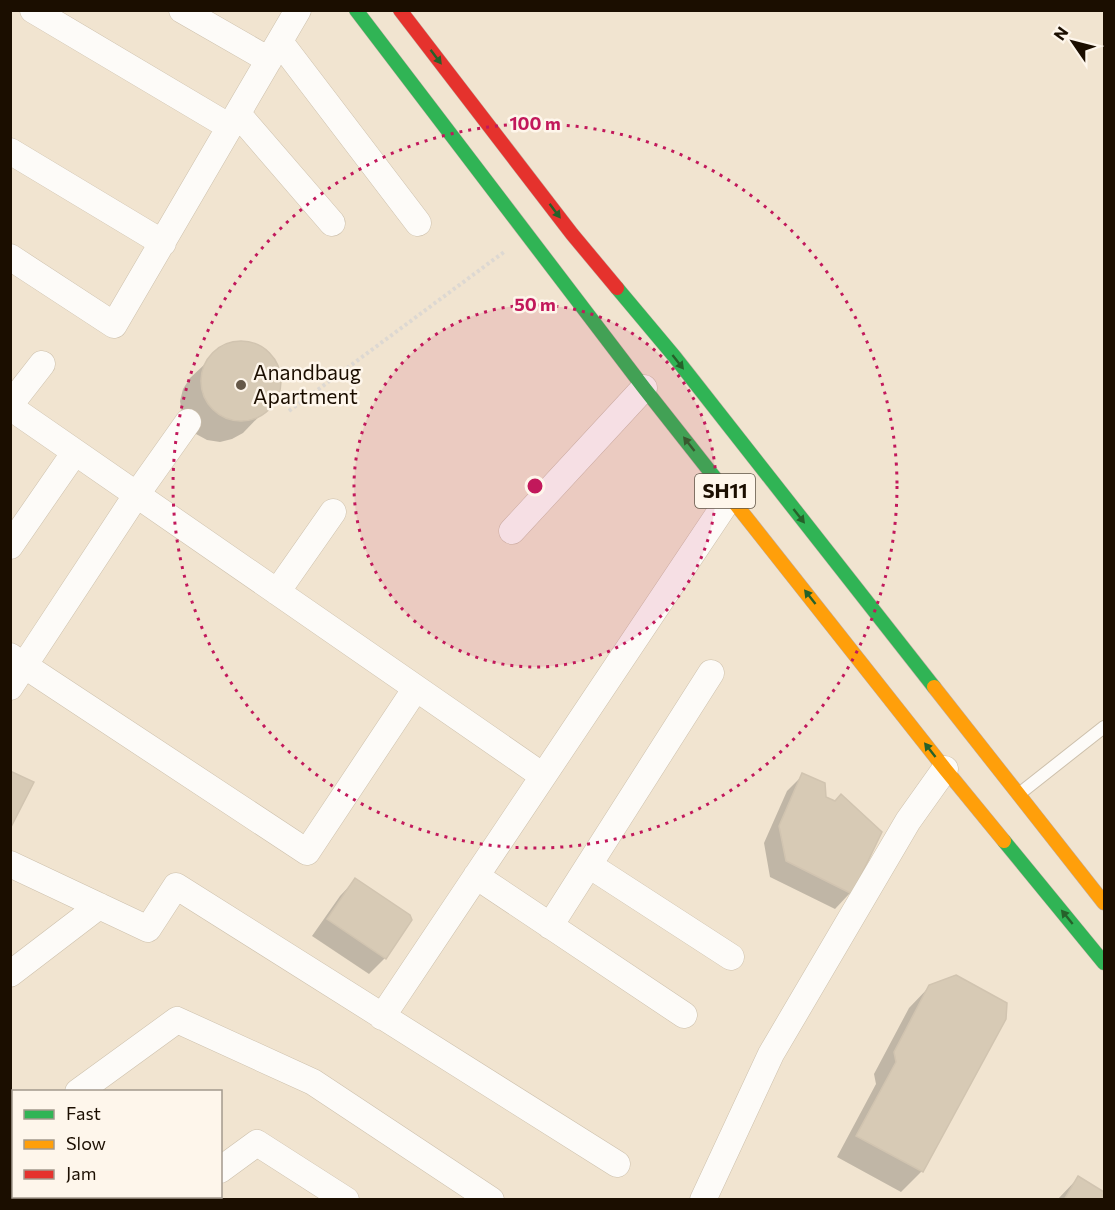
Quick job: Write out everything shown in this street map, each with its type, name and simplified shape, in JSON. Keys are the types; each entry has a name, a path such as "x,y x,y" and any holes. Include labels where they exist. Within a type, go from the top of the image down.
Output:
{"main road":[{"name":"SH11","path":"356,10 644,388 945,769 1104,963"},
{"name":"SH11","path":"400,10 572,234 674,356 1018,795 1102,896"}],"street":[{"path":"33,10 234,121 332,224"},
{"path":"182,10 275,51 418,223"},
{"path":"10,257 114,325 298,10"},
{"path":"10,152 163,243"},
{"path":"42,364 10,406 543,776"},
{"path":"512,531 644,388"},
{"path":"10,687 18,660 188,422"},
{"path":"10,546 75,452"},
{"path":"382,1017 730,497"},
{"path":"278,592 333,512"},
{"path":"18,660 307,852 416,688"},
{"path":"550,926 711,673"},
{"path":"703,1200 771,1054 908,821 945,769"},
{"path":"10,864 148,929 176,886 617,1164"},
{"path":"589,865 731,957"},
{"path":"476,876 684,1015"},
{"path":"10,974 99,906"},
{"path":"81,1090 177,1020 313,1082 491,1200"},
{"path":"222,1169 257,1143 346,1200"}],"lane":[{"path":"1018,795 1104,727"}],"path":[{"path":"289,411 526,235"}],"building":[{"name":"Anandbaug Apartment","path":"241,341 256,344 269,353 278,366 281,381 278,396 269,409 256,418 241,421 226,418 213,409 204,396 201,381 204,366 213,353 226,344"},
{"path":"10,771 34,782 10,829"},
{"path":"802,773 825,783 826,797 835,801 841,794 882,832 852,894 786,861 779,826"},
{"path":"355,878 410,915 412,920 386,959 327,919"},
{"path":"956,975 1007,1003 1006,1019 923,1172 856,1136 896,1062 894,1052 929,985"},
{"path":"1078,1176 1104,1192 1104,1200 1064,1200"}],"traffic: fast":[{"path":"356,10 719,483"},
{"path":"617,288 674,356 934,687"},
{"path":"1004,841 1104,963"}],"traffic: slow":[{"path":"719,483 1004,841"},
{"path":"934,687 1104,903"}],"traffic: jam":[{"path":"400,10 572,234 617,288"}],"place":[{"name":"Anandbaug Apartment","path":"241,385"}]}
